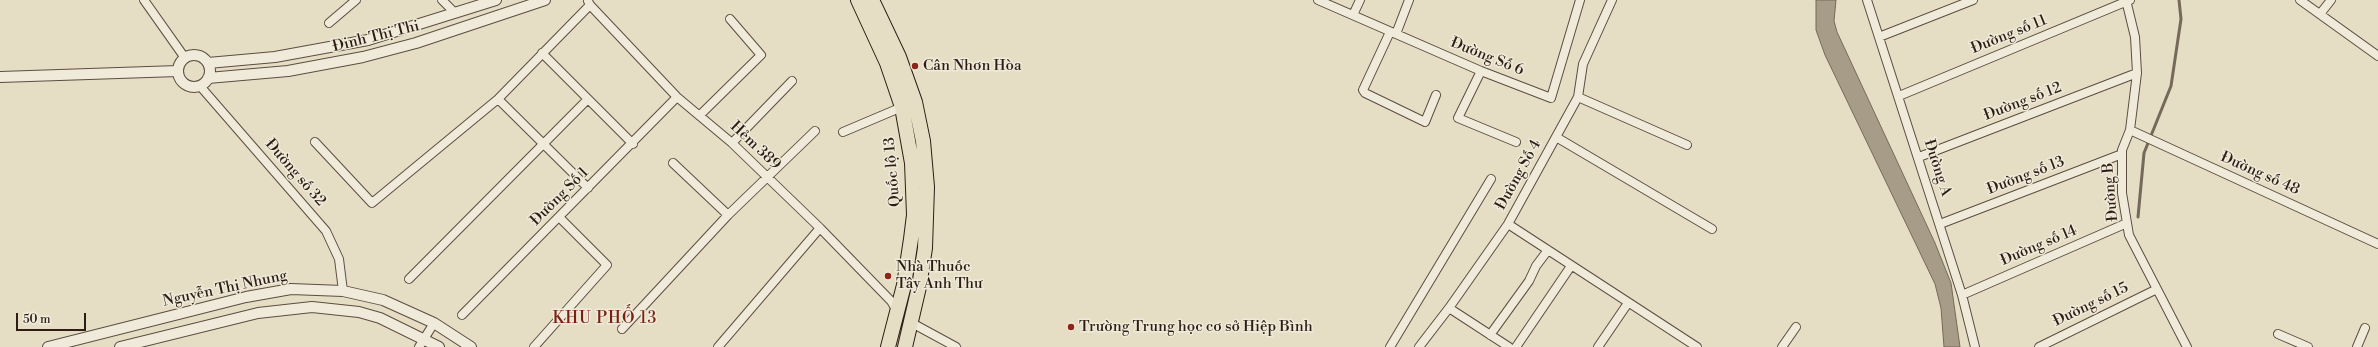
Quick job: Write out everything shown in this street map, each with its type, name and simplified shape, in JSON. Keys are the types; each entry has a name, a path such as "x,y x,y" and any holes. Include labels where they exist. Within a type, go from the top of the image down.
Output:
{"highway":[{"name":"Quốc lộ 13","path":"858,0 887,63 902,107 912,163 914,215 904,285 888,347"},
{"name":"Quốc lộ 13","path":"872,0 899,57 915,102 923,141 927,217 919,287 905,347"},
{"path":"897,312 910,322"}],"street":[{"path":"144,0 185,58"},
{"path":"329,24 356,0"},
{"path":"442,0 455,13"},
{"name":"Đinh Thị Thi","path":"208,63 274,56 332,47 390,34 496,0"},
{"name":"Đinh Thị Thi","path":"208,78 288,71 363,57 416,43 545,0"},
{"name":"Đường Số 6","path":"1318,0 1481,71 1551,98 1580,0"},
{"path":"1352,15 1360,0"},
{"path":"1409,0 1363,90 1365,93 1425,122 1436,95"},
{"name":"Đường Số 4","path":"1419,347 1449,308 1508,224 1578,97 1583,64 1612,0"},
{"name":"Đường A","path":"1866,0 1919,157 1962,295 1975,347"},
{"path":"1879,37 1973,0"},
{"path":"2300,0 2378,56"},
{"path":"2320,14 2331,0"},
{"name":"Đường B","path":"2127,1 2135,37 2137,73 2130,130 2122,154 2122,193 2129,235 2187,347"},
{"name":"Đường số 11","path":"1899,96 2127,1"},
{"path":"315,142 372,203 498,99 589,2"},
{"name":"Hẻm 389","path":"589,2 677,97 732,143 820,228 891,301 897,312"},
{"path":"700,115 761,55 730,19"},
{"path":"542,53 633,144"},
{"path":"194,55 200,56 208,63 210,73 208,78 200,86 195,87 185,84 178,71 185,58 194,55"},
{"path":"0,77 178,71"},
{"path":"1481,71 1458,118 1516,142"},
{"name":"Đường số 12","path":"1919,157 2137,73"},
{"path":"732,143 792,81"},
{"name":"Đường số 32","path":"200,86 326,231 339,259 343,291"},
{"name":"Đường Số 1","path":"462,315 633,144 677,97"},
{"path":"1578,97 1687,145"},
{"path":"498,99 588,188"},
{"path":"408,279 588,99"},
{"path":"843,132 902,107"},
{"path":"622,329 728,215 815,130"},
{"name":"Đường số 48","path":"2130,130 2378,244"},
{"path":"1556,137 1712,229"},
{"name":"Đường số 13","path":"1940,224 2122,154"},
{"path":"673,163 728,215"},
{"path":"1390,347 1491,179"},
{"path":"534,347 607,265 559,218"},
{"name":"Đường số 14","path":"1962,295 2127,223"},
{"path":"1508,224 1697,347"},
{"path":"718,347 820,228"},
{"path":"1490,335 1529,281 1536,266 1548,250"},
{"path":"1516,347 1571,266"},
{"name":"Nguyễn Thị Nhung","path":"48,347 268,292 291,289 343,291 400,307 434,323 472,347"},
{"name":"Đường số 15","path":"2039,347 2157,289"},
{"path":"1598,347 1628,303"},
{"name":"Nguyễn Thị Nhung","path":"120,347 258,313 312,307 359,312 394,324 422,343 439,347"},
{"path":"1449,308 1509,347"},
{"path":"910,322 956,347"},
{"path":"422,343 434,323"},
{"path":"1782,347 1796,326"},
{"path":"2357,347 2364,328"},
{"path":"2278,334 2308,347"}],"shaded area":[{"path":"1816,0 1836,0 1834,21 1837,32 1935,243 1951,283 1960,347 1944,347 1941,308 1935,284 1825,55 1816,30"}],"waterway":[{"path":"2138,217 2144,153 2171,86 2181,19 2179,0"}],"place":[{"name":"Cân Nhơn Hòa","path":"915,66"},
{"name":"Nhà Thuốc Tây Anh Thư","path":"888,276"},
{"name":"Trường Trung học cơ sở Hiệp Bình","path":"1071,327"}],"district":[{"name":"KHU PHỐ 13","path":"605,319"}]}
